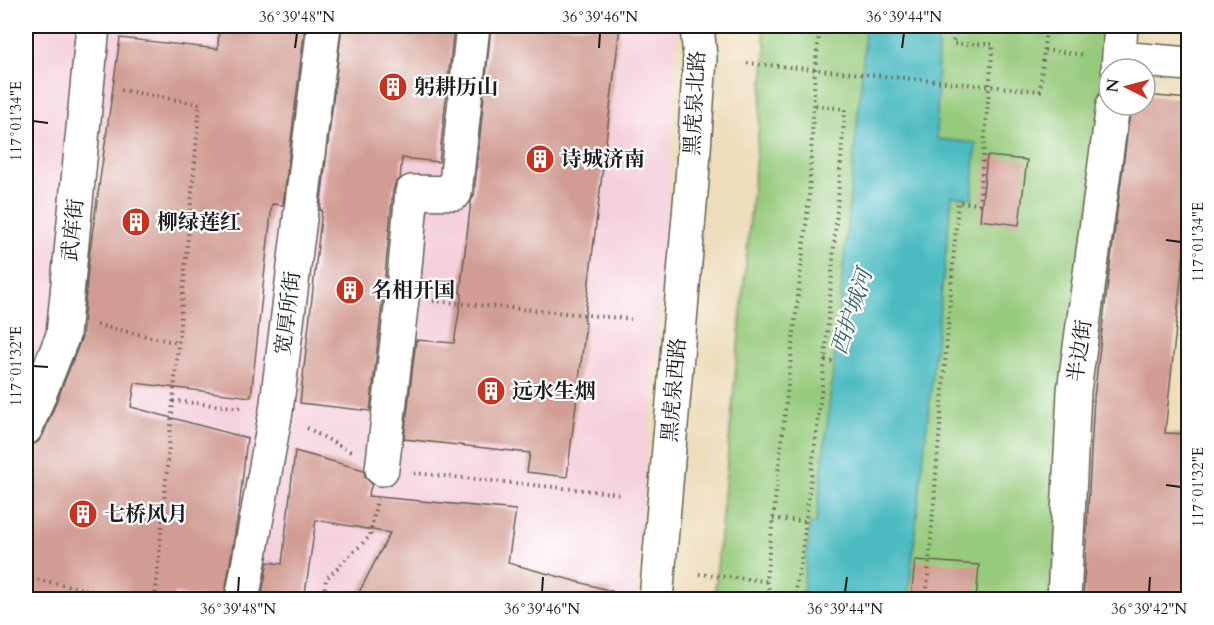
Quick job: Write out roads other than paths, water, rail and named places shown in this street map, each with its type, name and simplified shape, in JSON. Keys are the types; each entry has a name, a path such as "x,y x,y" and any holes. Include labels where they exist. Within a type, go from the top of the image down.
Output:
{"street":[{"name":"武库街","path":"26,428 63,335 93,26"},
{"name":"宽厚所街","path":"242,600 276,411 324,26"},
{"path":"382,469 412,192 455,193 473,26"},
{"name":"黑虎泉北路","path":"692,181 700,57 697,26"},
{"path":"1119,57 1121,26"},
{"path":"1157,64 1188,64"},
{"name":"半边街","path":"1064,600 1074,392 1111,117"},
{"name":"黑虎泉西路","path":"656,600 692,181"}],"water":[{"name":"西护城河","path":"865,26 938,26 937,139 976,143 972,198 952,196 908,599 802,599 810,524 816,523 834,362"}],"place":[{"name":"躬耕历山","path":"393,87"},
{"name":"诗城济南","path":"540,159"},
{"name":"柳绿莲红","path":"136,222"},
{"name":"名相开国","path":"350,290"},
{"name":"远水生烟","path":"491,391"},
{"name":"七桥风月","path":"83,514"}]}
